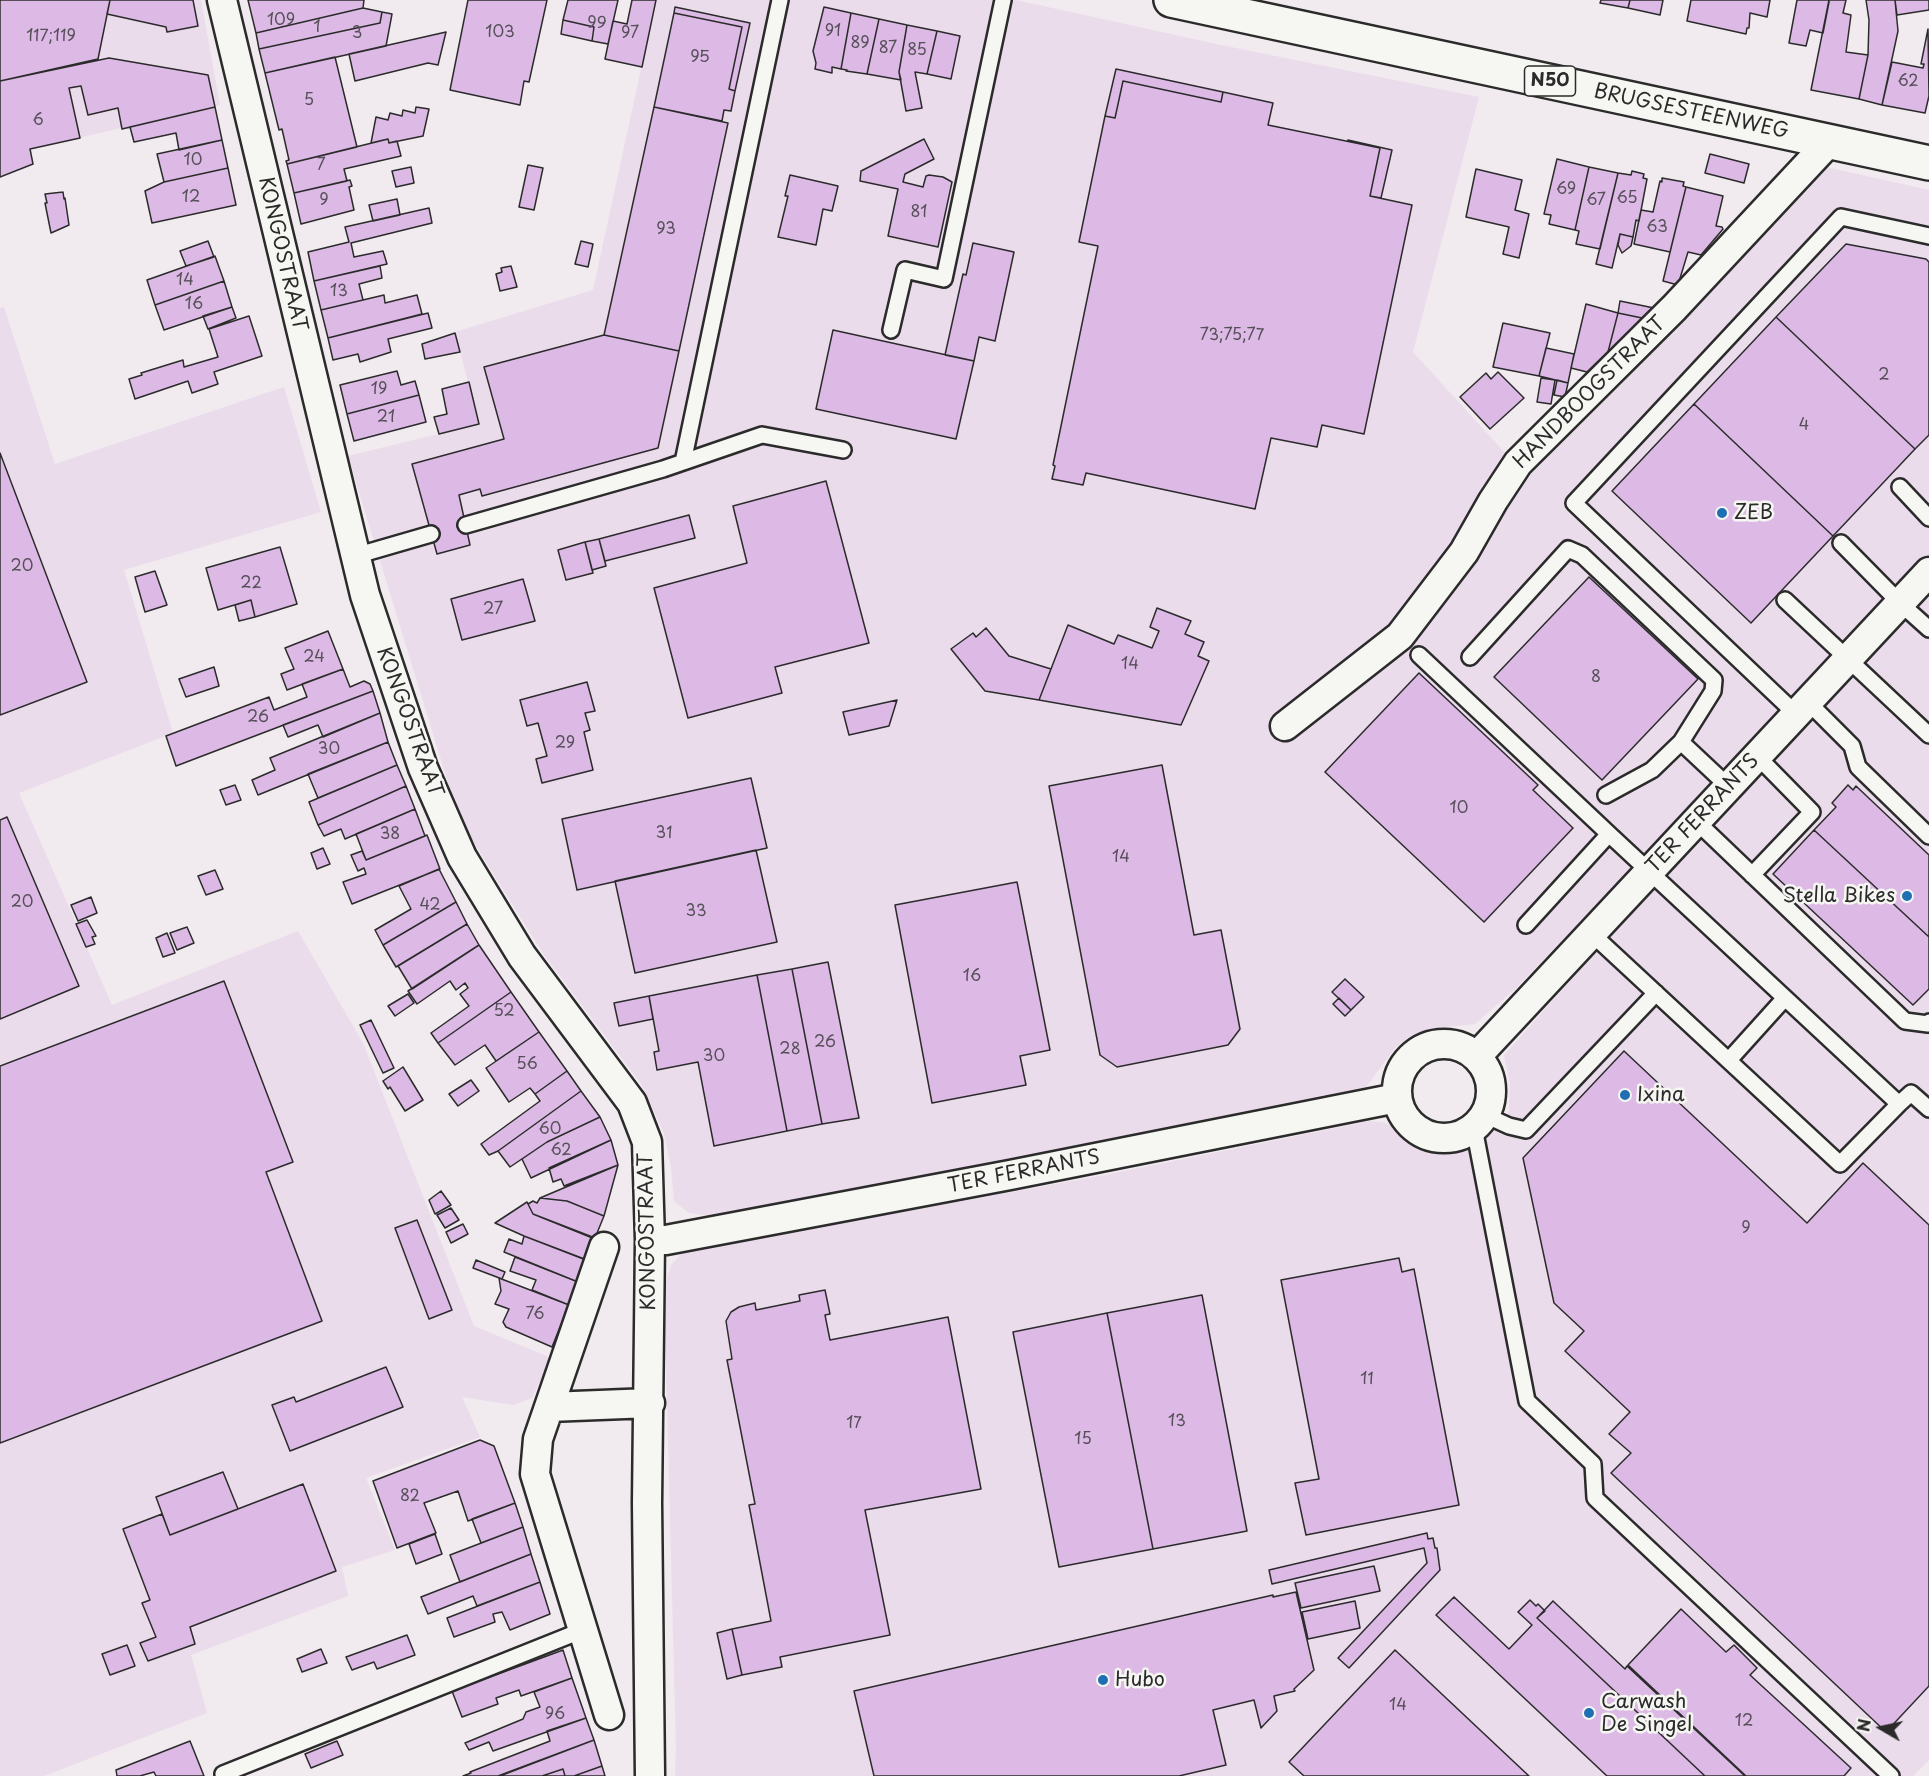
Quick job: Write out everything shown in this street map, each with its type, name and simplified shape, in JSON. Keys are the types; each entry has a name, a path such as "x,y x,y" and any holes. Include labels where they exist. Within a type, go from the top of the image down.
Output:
{"main road":[{"name":"BRUGSESTEENWEG","path":"1181,1 1929,163"}],"street":[{"name":"KONGOSTRAAT","path":"222,0 365,595 423,768 462,857 522,956 632,1103 647,1142 650,1240 650,1403 647,1503 650,1776"},
{"name":"HANDBOOGSTRAAT","path":"1286,726 1400,636 1464,552 1518,463 1674,308 1829,142"},
{"name":"TER FERRANTS","path":"1477,1056 1929,572"},
{"path":"1436,1044 1455,1044 1477,1056 1490,1077 1492,1093 1480,1122 1460,1136 1444,1139 1427,1136 1413,1127 1402,1114 1397,1098 1400,1075 1408,1060 1420,1050 1436,1044"},
{"name":"TER FERRANTS","path":"650,1240 666,1240 746,1225 1397,1098"},
{"path":"604,1247 538,1439 535,1474 609,1715"},
{"path":"549,1407 650,1403"}],"lane":[{"path":"891,330 905,270 944,279 1004,0"},
{"path":"683,462 776,1"},
{"path":"1929,236 1841,217 1574,504 1802,708 1852,746 1858,767 1929,836"},
{"path":"466,525 683,462 762,435 843,450"},
{"path":"1900,487 1929,518"},
{"path":"355,556 431,534"},
{"path":"1841,543 1929,629"},
{"path":"1470,657 1568,549 1582,555 1714,680 1713,691 1681,742 1652,770 1606,795"},
{"path":"1785,600 1929,735"},
{"path":"1419,656 1648,873 1899,1104"},
{"path":"1681,742 1729,787"},
{"path":"1752,875 1812,812 1757,756"},
{"path":"1696,821 1905,1021 1928,1024 1929,1022"},
{"path":"1526,925 1609,834"},
{"path":"1591,933 1840,1164 1911,1093 1929,1109"},
{"path":"1656,993 1526,1130 1480,1122 1527,1401 1593,1464 1595,1498 1892,1776"},
{"path":"1729,1060 1784,999"},
{"path":"223,1774 583,1630"}],"shaded area":[{"path":"0,0 201,0 220,105 31,149 33,164 0,177"},
{"path":"656,0 1016,0 1216,44 1479,97 1413,352 1506,454 1658,315 1799,161 1929,190 1929,557 1516,988 1475,1024 1436,1028 1412,1035 1395,1048 1366,1087 950,1171 711,1216 689,1213 674,1201 671,1167 664,1133 641,1084 544,955 459,819 348,456 479,424 455,332 593,290"},
{"path":"4,307 55,464 284,387 321,512 124,570 173,733 19,793 112,1005 298,931 363,1043 474,1326 551,1358 532,1398 513,1405 462,1397 480,1437 366,1478 395,1550 342,1567 348,1596 191,1655 207,1713 44,1776 0,1776 0,308"},
{"path":"1929,596 1929,1760 1913,1776 675,1776 664,1289 671,1265 683,1252 1105,1175 1370,1121 1386,1123 1427,1148 1463,1151 1482,1142 1499,1126 1509,1111 1510,1083 1504,1055 1697,840"}],"building":[{"path":"0,0 110,0 98,59 0,81"},
{"path":"110,0 193,0 198,26 167,32 166,27 107,14"},
{"path":"248,0 364,0 363,8 256,33"},
{"path":"468,0 547,0 529,82 524,81 520,105 450,90"},
{"path":"568,0 618,0 608,44 592,41 594,27 563,20"},
{"path":"632,0 656,0 642,67 605,59 613,21 627,24"},
{"path":"1601,0 1630,0 1628,8 1600,3"},
{"path":"1630,0 1663,0 1660,15 1628,8"},
{"path":"1691,0 1770,0 1767,17 1750,13 1749,28 1746,34 1687,21"},
{"path":"1797,0 1829,0 1823,33 1810,30 1806,46 1789,43"},
{"path":"1829,0 1846,0 1843,13 1851,15 1846,52 1868,55 1859,99 1811,90"},
{"path":"1866,0 1895,0 1898,31 1882,105 1859,99 1868,55 1869,20"},
{"path":"1895,0 1929,0 1929,10 1897,15"},
{"path":"675,7 750,23 735,91 729,89 742,27 674,13"},
{"path":"824,7 851,13 841,69 832,67 832,73 815,69 813,51"},
{"path":"363,8 382,12 380,23 259,49 256,33"},
{"path":"382,12 392,14 386,46 265,73 259,49 380,23"},
{"path":"674,13 742,27 729,89 735,91 731,111 724,110 722,121 654,107"},
{"path":"851,13 879,19 867,74 841,69"},
{"path":"879,19 907,25 899,72 901,80 867,74"},
{"path":"563,20 594,27 592,41 561,34"},
{"path":"907,25 937,31 927,74 915,72 922,108 906,111 899,72"},
{"path":"1928,29 1929,96 1925,113 1882,105 1892,62 1923,68 1924,64 1921,64"},
{"path":"937,31 960,36 951,79 927,74"},
{"path":"446,32 438,65 428,63 355,81 349,54"},
{"path":"335,57 357,147 287,164 286,161 289,160 282,129 279,130 265,73"},
{"path":"109,58 208,75 215,107 122,129 118,108 88,115 81,86 69,88 80,138 30,149 33,164 0,177 0,81"},
{"path":"1116,69 1223,92 1221,102 1123,81 1115,118 1105,116"},
{"path":"1123,81 1221,102 1223,92 1273,103 1268,125 1380,148 1370,196 1412,205 1364,434 1322,425 1317,447 1271,438 1255,509 1086,473 1083,485 1052,479 1098,246 1079,242 1105,116 1115,118"},
{"path":"215,107 222,140 179,150 176,133 134,142 130,127"},
{"path":"416,107 429,109 423,136 389,143 388,139 371,143 376,117 388,120 390,113 402,116 403,110 415,113"},
{"path":"654,107 728,123 679,351 604,335"},
{"path":"388,139 389,143 397,141 401,156 344,169 347,181 294,193 287,164"},
{"path":"924,139 934,159 905,174 903,182 923,187 926,176 929,175 943,177 952,182 938,247 888,236 898,189 860,181 861,171"},
{"path":"222,140 228,168 164,182 157,154"},
{"path":"1348,140 1392,150 1381,198 1370,196 1380,148"},
{"path":"1710,154 1749,164 1744,183 1705,173"},
{"path":"1557,159 1589,167 1575,230 1549,224 1551,215 1544,214"},
{"path":"528,165 543,168 534,210 519,207"},
{"path":"411,167 414,183 396,187 392,171"},
{"path":"1589,167 1618,173 1600,249 1576,244 1579,231 1575,230"},
{"path":"228,168 236,205 152,223 145,191 164,182"},
{"path":"1476,169 1522,180 1515,210 1529,214 1519,258 1503,254 1509,227 1466,217"},
{"path":"1632,171 1644,174 1643,178 1647,179 1639,221 1636,220 1633,237 1620,234 1612,268 1596,264 1618,173 1631,175"},
{"path":"790,175 838,186 832,211 823,209 816,245 778,237 788,196 785,196"},
{"path":"1662,178 1684,182 1683,186 1686,187 1670,252 1634,244 1641,210 1653,212"},
{"path":"350,180 352,186 349,187 354,210 301,224 294,193"},
{"path":"1686,187 1723,196 1716,226 1723,229 1701,255 1688,252 1678,285 1663,281"},
{"path":"63,192 69,225 51,233 45,194"},
{"path":"397,199 400,215 373,221 369,205"},
{"path":"429,208 432,223 351,243 354,257 383,251 387,264 314,281 308,252 349,242 345,227"},
{"path":"1620,234 1633,237 1631,246 1622,253 1618,245"},
{"path":"208,241 214,257 186,266 180,251"},
{"path":"581,241 593,244 588,267 575,264"},
{"path":"973,243 1014,252 995,341 979,337 974,361 945,355 963,274 966,275"},
{"path":"1846,244 1926,259 1929,262 1929,435 1915,449 1776,317"},
{"path":"215,256 224,281 155,305 147,280"},
{"path":"380,266 382,278 359,284 363,300 321,310 314,281"},
{"path":"511,266 517,287 500,291 496,274 502,272 501,268"},
{"path":"224,281 232,307 164,330 155,305"},
{"path":"384,295 385,303 417,295 422,314 328,338 321,310"},
{"path":"1620,301 1654,308 1642,318 1618,313"},
{"path":"1586,304 1618,313 1608,352 1587,372 1571,368"},
{"path":"1657,306 1608,352 1618,313 1642,318"},
{"path":"232,307 236,318 208,329 203,316"},
{"path":"428,313 432,328 388,339 391,352 360,362 358,354 333,360 328,338"},
{"path":"249,316 262,356 214,372 218,384 192,393 188,381 135,399 129,379 183,360 184,367 218,357 209,329"},
{"path":"1776,317 1915,449 1833,536 1694,404"},
{"path":"1503,323 1550,333 1539,376 1493,367"},
{"path":"833,330 974,361 956,439 816,409"},
{"path":"455,333 460,352 425,359 422,344"},
{"path":"604,335 679,351 658,448 482,496 480,489 459,495 470,545 437,554 412,464 504,439 484,367"},
{"path":"1546,348 1574,354 1568,383 1539,376"},
{"path":"397,371 401,385 415,381 419,395 347,414 340,385"},
{"path":"1498,372 1524,398 1490,429 1460,397 1486,373 1491,379"},
{"path":"1541,378 1555,380 1551,404 1537,402"},
{"path":"1557,380 1568,383 1565,397 1554,395"},
{"path":"469,382 479,424 439,434 434,417 447,414 442,389"},
{"path":"419,395 426,422 354,441 347,414"},
{"name":"ZEB","path":"1694,404 1833,536 1751,623 1612,491"},
{"path":"0,453 87,682 0,715"},
{"path":"826,481 869,643 775,667 782,693 688,718 654,588 747,563 733,506"},
{"path":"689,515 695,538 605,561 599,539"},
{"path":"599,539 606,566 592,570 585,542"},
{"path":"585,542 593,573 566,580 558,550"},
{"path":"280,547 297,604 255,617 251,600 218,610 206,568"},
{"path":"155,571 167,605 145,612 135,577"},
{"path":"1589,577 1698,679 1602,780 1494,677"},
{"path":"523,579 535,621 462,640 451,599"},
{"path":"251,600 255,617 239,621 235,605"},
{"path":"1157,608 1191,621 1185,634 1204,642 1198,656 1209,661 1181,725 1039,700 1068,625 1114,644 1118,635 1152,648 1159,631 1150,627"},
{"path":"986,628 1009,656 1051,669 1039,700 985,691 951,649 973,633 976,637"},
{"path":"328,631 343,669 287,690 281,674 294,669 285,648"},
{"path":"214,667 219,686 186,697 179,679"},
{"path":"343,669 350,687 364,681 370,684 373,691 176,766 166,736 269,697 274,710 307,697 302,684"},
{"path":"1419,673 1538,785 1533,790 1573,828 1484,922 1325,772"},
{"path":"587,682 595,711 585,713 590,730 584,732 593,770 542,783 536,759 547,756 538,723 527,726 520,700"},
{"path":"373,691 380,713 323,737 318,725 288,737 283,725"},
{"path":"897,700 889,726 849,735 843,712"},
{"path":"380,713 388,742 258,795 252,780 275,770 270,758"},
{"path":"388,742 397,765 318,798 308,774"},
{"path":"397,765 406,786 318,825 309,802"},
{"path":"1162,765 1194,935 1221,930 1240,1029 1228,1045 1117,1067 1100,1055 1049,786"},
{"path":"751,778 767,848 577,890 562,819"},
{"path":"235,785 241,800 226,805 220,790"},
{"name":"Stella Bikes","path":"1848,785 1853,790 1856,786 1929,855 1929,937 1814,830 1836,807 1832,803"},
{"path":"406,786 415,809 345,839 341,829 324,836 318,825"},
{"path":"415,809 425,836 366,860 356,834"},
{"path":"7,817 79,986 0,1019 0,820"},
{"path":"1814,830 1929,937 1929,989 1913,1005 1773,874"},
{"path":"427,835 440,869 352,904 343,882 366,874 364,868 358,871 351,855 362,851 366,860"},
{"path":"323,848 330,864 317,869 311,853"},
{"path":"756,850 777,942 635,973 615,881"},
{"path":"439,869 456,902 383,945 375,930 411,909 399,886"},
{"path":"215,870 223,889 206,895 198,876"},
{"path":"1017,882 1050,1050 1020,1056 1026,1085 932,1103 895,905"},
{"path":"91,897 97,913 78,921 71,905"},
{"path":"456,902 467,924 396,967 383,945"},
{"path":"87,920 96,936 92,937 95,944 86,947 76,924"},
{"path":"467,924 479,945 412,989 398,966"},
{"path":"187,927 194,943 177,950 170,933"},
{"path":"167,933 175,953 163,957 156,938"},
{"path":"479,945 511,992 438,1043 431,1033 469,1006 460,994 468,988 465,983 456,990 450,981 417,1004 408,991"},
{"path":"828,962 859,1118 822,1124 792,969"},
{"path":"792,969 822,1124 787,1131 757,975"},
{"path":"757,975 787,1131 714,1146 698,1062 657,1070 654,1052 659,1051 649,996"},
{"path":"1345,979 1364,997 1351,1010 1332,992"},
{"path":"224,981 293,1162 266,1172 322,1321 0,1443 0,1066"},
{"path":"511,992 539,1032 496,1061 485,1045 455,1065 438,1043"},
{"path":"408,994 414,1003 395,1016 388,1006"},
{"path":"649,996 653,1019 619,1026 614,1003"},
{"path":"1339,998 1351,1010 1345,1016 1333,1004"},
{"path":"371,1020 394,1068 383,1073 360,1025"},
{"path":"539,1032 567,1071 535,1094 530,1088 509,1102 486,1068"},
{"path":"1624,1051 1807,1223 1863,1163 1929,1225 1929,1686 1886,1732 1611,1473 1631,1453 1609,1434 1630,1412 1565,1351 1584,1331 1554,1303 1523,1158"},
{"path":"403,1067 423,1100 405,1111 390,1087 388,1089 383,1081"},
{"path":"567,1071 581,1091 498,1151 489,1155 481,1144 540,1101 535,1094"},
{"path":"471,1080 479,1091 458,1106 449,1094"},
{"path":"581,1091 600,1117 547,1142 510,1167 498,1151"},
{"path":"600,1117 611,1140 531,1178 522,1159 547,1142"},
{"path":"611,1140 618,1165 564,1186 561,1179 553,1182 549,1168"},
{"path":"618,1165 604,1216 567,1201 540,1198"},
{"path":"441,1191 451,1205 435,1214 429,1200"},
{"path":"540,1198 567,1201 604,1216 595,1238 533,1214 528,1204 533,1201 537,1203"},
{"path":"527,1202 533,1214 595,1239 587,1260 495,1223"},
{"path":"451,1208 459,1220 445,1228 437,1215"},
{"path":"417,1220 452,1310 429,1319 395,1228"},
{"path":"463,1224 468,1234 451,1243 446,1232"},
{"path":"524,1236 586,1260 578,1282 504,1252 509,1239 522,1244"},
{"path":"515,1257 578,1282 569,1305 532,1290 536,1280 510,1271"},
{"path":"1399,1258 1402,1272 1414,1269 1459,1505 1306,1535 1295,1483 1319,1479 1281,1280"},
{"path":"476,1260 505,1272 502,1279 473,1268"},
{"path":"499,1278 569,1305 552,1347 506,1327 503,1322 509,1309 495,1304 501,1291"},
{"path":"825,1290 830,1314 825,1315 830,1340 948,1317 981,1489 865,1510 890,1635 780,1657 782,1667 742,1675 732,1629 771,1621 749,1505 755,1504 727,1360 732,1359 726,1321 731,1312 739,1307 755,1303 756,1310 800,1301 799,1295"},
{"path":"1202,1295 1247,1531 1153,1549 1107,1313"},
{"path":"1107,1313 1153,1549 1059,1567 1013,1332"},
{"path":"386,1367 403,1407 290,1451 272,1405 294,1397 296,1402"},
{"path":"480,1440 494,1446 515,1503 468,1521 458,1491 424,1503 436,1533 397,1548 373,1481"},
{"path":"223,1472 238,1509 170,1535 156,1497"},
{"path":"303,1484 336,1571 190,1627 195,1644 148,1661 140,1643 156,1637 142,1603 150,1600 123,1529 162,1514 170,1535"},
{"path":"515,1503 523,1527 481,1543 472,1519"},
{"path":"523,1527 531,1554 460,1582 450,1555"},
{"path":"1427,1533 1428,1539 1433,1538 1435,1548 1437,1548 1440,1570 1349,1668 1338,1658 1427,1563 1424,1548 1272,1584 1269,1570"},
{"path":"435,1534 442,1554 416,1564 409,1544"},
{"path":"531,1554 540,1582 477,1606 473,1596 428,1614 421,1597"},
{"path":"1374,1566 1380,1591 1301,1608 1295,1583"},
{"path":"540,1582 550,1614 510,1630 502,1612 493,1614 495,1622 454,1637 447,1618"},
{"name":"Hubo","path":"1296,1592 1314,1670 1294,1689 1295,1691 1274,1696 1277,1711 1261,1728 1254,1700 1213,1710 1226,1765 1179,1776 874,1776 854,1691 1273,1595 1273,1597"},
{"name":"Carwash De Singel","path":"1454,1597 1509,1649 1532,1625 1518,1612 1530,1600 1536,1606 1538,1604 1545,1611 1537,1618 1705,1776 1607,1776 1436,1615"},
{"path":"1355,1601 1360,1628 1308,1639 1302,1612"},
{"path":"1553,1601 1625,1669 1627,1666 1745,1776 1705,1776 1537,1618"},
{"path":"1681,1609 1726,1652 1734,1645 1757,1668 1750,1675 1851,1768 1844,1776 1746,1776 1628,1665"},
{"path":"732,1629 742,1675 727,1679 717,1633"},
{"path":"407,1635 415,1655 377,1669 374,1662 352,1670 346,1657"},
{"path":"127,1645 135,1666 110,1675 102,1654"},
{"path":"321,1649 327,1663 302,1672 297,1659"},
{"path":"563,1650 572,1678 521,1696 519,1690 496,1698 498,1704 462,1717 452,1691"},
{"path":"1395,1650 1529,1776 1304,1776 1289,1762"},
{"path":"572,1678 586,1718 493,1751 489,1742 469,1750 465,1743 523,1719 526,1712 540,1707 534,1692"},
{"path":"586,1718 594,1740 498,1776 463,1776 550,1741 547,1731"},
{"path":"594,1740 602,1766 574,1776 565,1776 563,1769 542,1776 500,1776"},
{"path":"190,1741 204,1776 156,1776 154,1772 140,1776 117,1776 116,1770"},
{"path":"337,1741 343,1755 311,1768 305,1754"},
{"path":"602,1766 605,1776 574,1776"},
{"path":"563,1769 565,1776 542,1776"}],"place":[{"name":"ZEB","path":"1722,513"},
{"name":"Stella Bikes","path":"1907,896"},
{"name":"Ixina","path":"1625,1095"},
{"name":"Hubo","path":"1103,1680"},
{"name":"Carwash De Singel","path":"1589,1713"}]}
